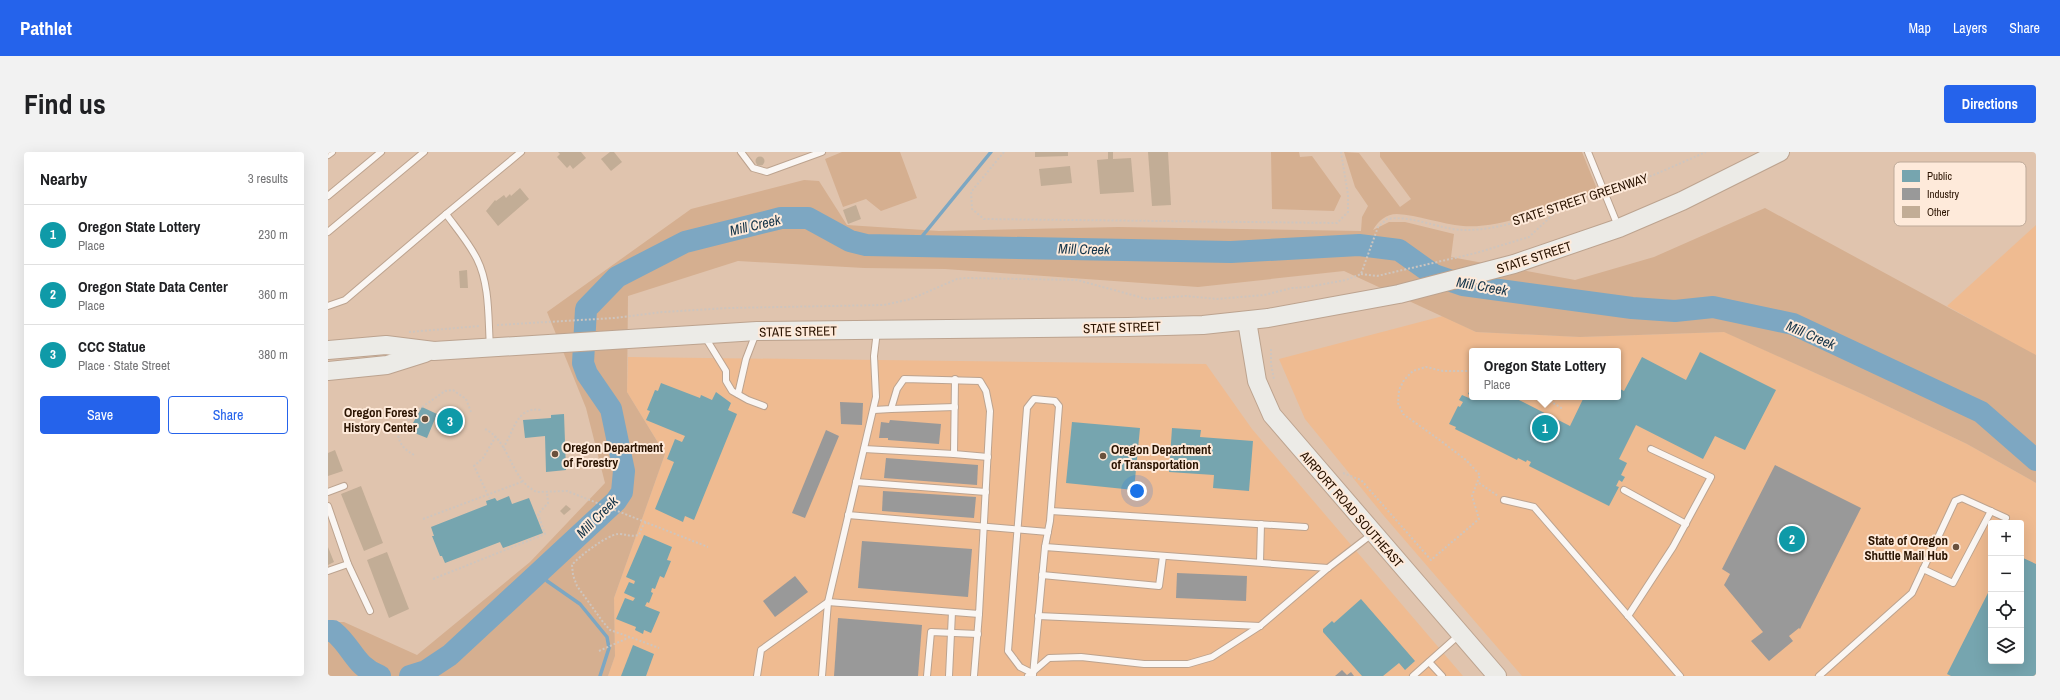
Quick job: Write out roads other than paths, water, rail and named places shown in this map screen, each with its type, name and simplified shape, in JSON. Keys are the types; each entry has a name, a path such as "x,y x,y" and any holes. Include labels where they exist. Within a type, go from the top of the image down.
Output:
{"main road":[{"name":"STATE STREET","path":"328,350 386,345 434,351 757,331 1077,328 1247,321 1399,294 1514,264 1619,228 1711,188 1780,152"},
{"name":"AIRPORT ROAD SOUTHEAST","path":"1247,321 1257,381 1272,415 1494,675"},
{"name":"STATE STREET","path":"328,371 387,365 434,351"}],"lane":[{"path":"328,155 332,152"},
{"path":"328,196 381,152"},
{"path":"328,232 424,152"},
{"path":"328,306 345,300 522,152"},
{"path":"741,152 753,168 767,172 822,152"},
{"path":"1588,152 1619,228"},
{"path":"446,214 464,237 478,260 486,288 490,348"},
{"path":"822,676 828,602 874,410 876,397 874,356 877,329"},
{"path":"738,394 749,348 757,331"},
{"path":"703,334 726,371 726,381 732,391 764,406"},
{"path":"891,409 896,389 904,379 955,379 980,381 986,391 990,411 978,634 974,676"},
{"path":"954,454 955,379"},
{"path":"1034,399 1055,401 1059,406 1050,521 1045,547 1031,675 1020,667 1008,651 1019,529 1027,408 1034,399"},
{"path":"874,410 955,407"},
{"path":"864,449 988,457"},
{"path":"1628,616 1673,547 1711,477 1651,449"},
{"path":"856,482 986,492"},
{"path":"328,492 344,486"},
{"path":"1624,490 1686,524"},
{"path":"1819,676 1912,593 1955,501 1962,498 2006,518"},
{"path":"1504,500 1534,507 1680,676"},
{"path":"328,506 348,564 370,611"},
{"path":"1051,511 1305,527"},
{"path":"1923,569 1953,583 1991,511"},
{"path":"848,516 1048,532"},
{"path":"1260,562 1261,524"},
{"path":"1031,675 1049,658 1081,657 1144,664 1188,664 1212,657 1260,626 1328,568 1373,534"},
{"path":"1045,547 1328,568"},
{"path":"1042,575 1159,586 1163,556"},
{"path":"328,571 348,564"},
{"path":"757,676 761,650 828,602 979,614"},
{"path":"949,676 952,612"},
{"path":"1038,616 1260,626"},
{"path":"927,676 931,632 978,634"},
{"path":"1413,676 1460,634"},
{"path":"1429,662 1442,676"}],"waterway":[{"path":"915,245 991,152"},
{"name":"Mill Creek","path":"410,676 426,671 450,655 616,501 622,492 624,471 611,409 587,374 583,363 586,309 617,277 685,242 781,218 808,218 850,241 866,245 1231,252 1359,245 1399,250 1434,275 1463,285 1632,308 1675,311 1713,307 1793,324 1981,412 2036,460"},
{"path":"542,571 547,581 580,604 607,637 609,648 600,676"},
{"name":"Mill Creek","path":"328,631 333,631 340,637 364,667 380,676"}],"place":[{"name":"Oregon Forest History Center","path":"425,419"},
{"name":"CCC Statue","path":"450,421"},
{"name":"Oregon State Lottery","path":"1545,428"},
{"name":"Oregon Department of Forestry","path":"555,454"},
{"name":"Oregon Department of Transportation","path":"1103,456"},
{"name":"Oregon State Data Center","path":"1792,539"},
{"name":"State of Oregon Shuttle Mail Hub","path":"1956,547"}]}
